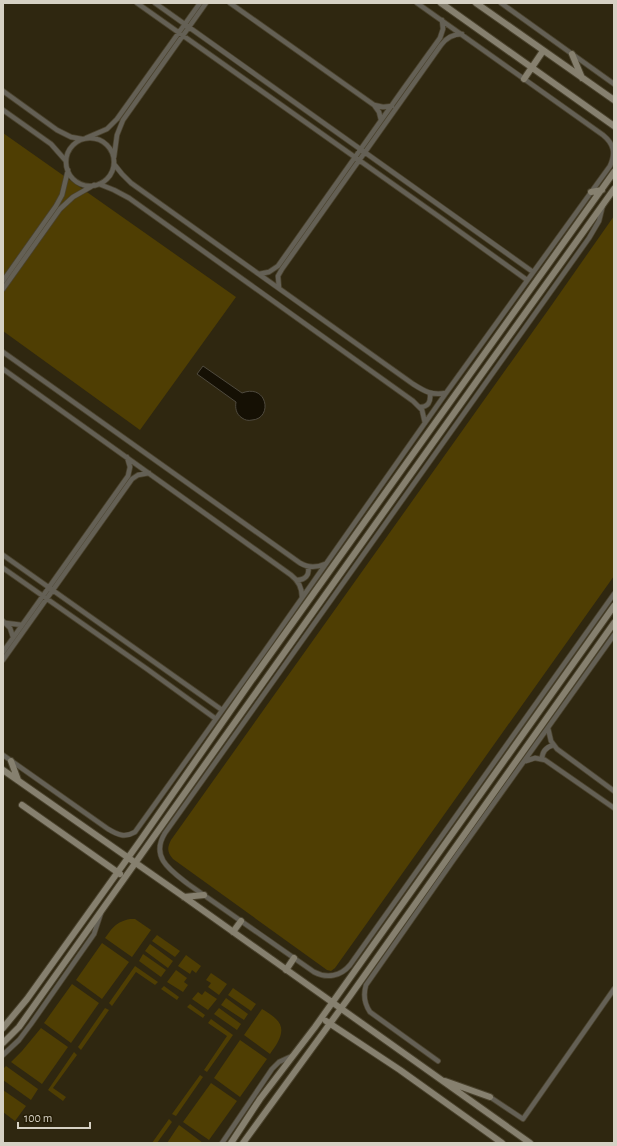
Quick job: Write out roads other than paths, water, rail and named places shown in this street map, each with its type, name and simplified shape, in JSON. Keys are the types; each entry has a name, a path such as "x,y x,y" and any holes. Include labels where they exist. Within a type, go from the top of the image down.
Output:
{"street":[{"path":"137,3 527,280"},
{"path":"155,3 533,272"},
{"path":"187,26 200,3"},
{"path":"206,3 117,119 107,128 76,142 71,148 66,161 71,176 82,184 97,185 114,190 129,198 413,400 420,407 425,423"},
{"path":"230,3 374,105 379,112 381,120"},
{"path":"3,754 118,835 128,835 135,832 216,720 425,423 610,166 613,159 613,148 611,143 597,130 417,3"},
{"path":"441,3 612,126"},
{"path":"476,3 614,100"},
{"path":"501,3 614,84"},
{"path":"362,151 381,120 440,38 443,29 442,20"},
{"path":"3,289 66,202 105,181 110,176 113,170 117,135 123,120 181,34"},
{"path":"259,274 269,272 278,266 444,41 452,35 462,34"},
{"path":"524,79 543,50"},
{"path":"572,54 582,78"},
{"path":"3,91 57,130 71,137 98,139 104,142 112,151 114,157"},
{"path":"374,105 383,107 392,106"},
{"path":"3,110 51,144 66,161"},
{"path":"279,288 278,280 282,268 357,158"},
{"path":"114,164 131,183 413,384 430,394 446,394"},
{"path":"3,281 59,201 68,170"},
{"path":"3,1028 27,998 117,873 614,172"},
{"path":"3,1043 19,1027 614,189"},
{"path":"591,192 602,190"},
{"path":"603,203 603,210 599,221 589,238 165,833 161,840 161,857 168,868 204,895 318,974 334,976 341,973 348,968 614,594"},
{"path":"479,348 485,352"},
{"path":"3,352 300,563 308,567 317,567 325,564"},
{"path":"3,369 287,571 297,580 301,588 302,598"},
{"path":"420,407 425,407 429,404 431,399 430,394"},
{"path":"51,589 128,476 130,467 127,458"},
{"path":"3,652 132,479 138,475 149,473"},
{"path":"335,552 341,556"},
{"path":"3,555 222,710"},
{"path":"334,566 342,572"},
{"path":"297,580 305,578 308,573 308,567"},
{"path":"3,568 216,720"},
{"path":"3,660 45,597"},
{"path":"231,1143 260,1099 322,1017 614,606"},
{"path":"5,622 22,625"},
{"path":"5,622 10,628 13,638"},
{"path":"243,1143 614,623"},
{"path":"438,1061 370,1012 364,1002 364,990 370,978 614,635"},
{"path":"548,728 549,737 553,745 614,791"},
{"path":"542,759 543,752 553,745"},
{"path":"524,762 534,758 542,759 552,764 614,808"},
{"path":"11,760 18,780"},
{"path":"3,770 128,857 530,1143"},
{"path":"158,801 164,805"},
{"path":"22,805 124,878"},
{"path":"172,810 178,815"},
{"path":"184,897 204,895"},
{"path":"3,1055 19,1040 94,934 103,907"},
{"path":"233,932 241,921"},
{"path":"363,946 369,950"},
{"path":"286,970 294,958"},
{"path":"439,1079 490,1097 523,1119 614,989"},
{"path":"322,1017 400,1070 502,1143"},
{"path":"222,1143 272,1069 279,1062 293,1056"}]}
